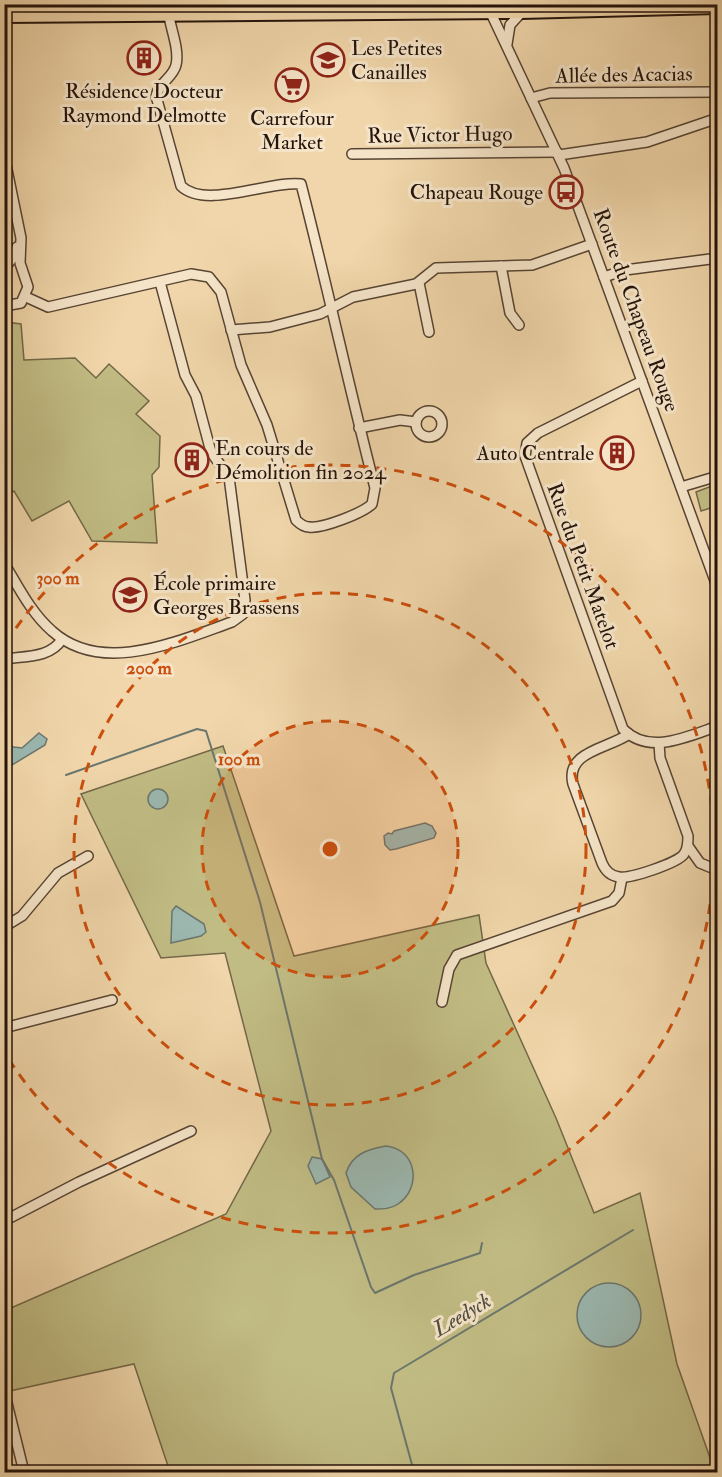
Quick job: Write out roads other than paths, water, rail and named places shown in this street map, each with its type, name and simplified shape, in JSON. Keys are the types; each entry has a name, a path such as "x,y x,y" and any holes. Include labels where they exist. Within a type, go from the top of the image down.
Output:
{"main road":[{"path":"4,17 462,5 521,14 717,8"},
{"path":"4,10 168,11 607,5 660,9"}],"street":[{"name":"Route du Chapeau Rouge","path":"488,8 558,153 717,589"},
{"path":"26,297 48,307 194,274 212,279 221,291 231,330 273,442 291,510 296,520 303,525 319,527 362,512 372,504 375,492 346,381 333,309 302,184 286,183 243,193 197,194 186,191 179,183 156,96 158,88 171,74 176,62 168,11"},
{"path":"508,49 509,28 521,14"},
{"name":"Allée des Acacias","path":"531,98 550,93 717,92"},
{"name":"Rue Victor Hugo","path":"352,154 529,151 558,153 638,144 677,134 717,118"},
{"name":"Rue Victor Hugo","path":"529,151 552,141"},
{"path":"4,155 6,174 22,243 20,263 28,286 26,297 17,305 4,306"},
{"path":"4,269 15,254 19,229"},
{"path":"235,342 270,327 333,309 353,297 418,283 436,268 532,265 592,244"},
{"path":"604,277 626,270 717,258"},
{"path":"501,266 510,313 519,325"},
{"path":"4,269 16,270 25,278"},
{"path":"4,563 39,617 62,639 83,648 106,653 146,649 235,621 243,614 245,600 230,482 226,471 211,452 197,400 185,375 160,282"},
{"path":"418,283 429,332"},
{"path":"231,330 270,327"},
{"name":"Rue du Petit Matelot","path":"629,734 621,725 525,453 528,441 538,433 642,381"},
{"path":"359,428 399,420 416,422"},
{"path":"681,487 717,476"},
{"path":"4,659 48,652 62,639"},
{"path":"688,846 680,859 622,878 612,875 603,866 572,775 579,758 617,743 629,734 659,743 673,742 717,726"},
{"path":"659,743 660,758 687,833 688,846 702,865 717,870"},
{"path":"4,927 22,916 58,873 88,856"},
{"path":"442,1002 449,969 457,955 612,901 619,893 622,878"},
{"path":"4,1028 112,1000"},
{"path":"4,1221 80,1182 192,1131"},
{"path":"4,1391 23,1445 25,1473"}],"water":[{"path":"39,733 47,739 45,745 12,765 5,764 5,746 22,748"},
{"path":"158,789 165,792 168,799 165,806 158,809 151,806 148,799 151,792"},
{"path":"425,823 432,826 436,833 434,838 390,850 385,845 384,836 388,833 392,834 394,831"},
{"path":"176,906 204,924 206,932 201,936 171,943 172,911"},
{"path":"386,1146 404,1154 410,1161 413,1179 411,1189 398,1204 390,1208 375,1209 351,1187 346,1173 352,1161 361,1154"},
{"path":"312,1157 322,1159 330,1177 316,1184 308,1166"},
{"path":"609,1283 621,1285 632,1292 639,1303 641,1315 639,1327 632,1338 621,1345 609,1347 597,1345 586,1338 579,1327 577,1315 579,1303 586,1292 597,1285"}],"waterway":[{"path":"66,775 197,729 206,731 260,902 322,1159 334,1180 371,1287 375,1293 414,1275 480,1253 482,1243"},
{"name":"Leedyck","path":"414,1472 391,1388 394,1373 633,1230"}],"place":[{"name":"Résidence Docteur Raymond Delmotte","path":"144,58"},
{"name":"Les Petites Canailles","path":"328,60"},
{"name":"Carrefour Market","path":"292,85"},
{"name":"Chapeau Rouge","path":"566,192"},
{"name":"Auto Centrale","path":"617,453"},
{"name":"En cours de Démolition fin 2024","path":"192,460"},
{"name":"École primaire Georges Brassens","path":"130,595"}]}
